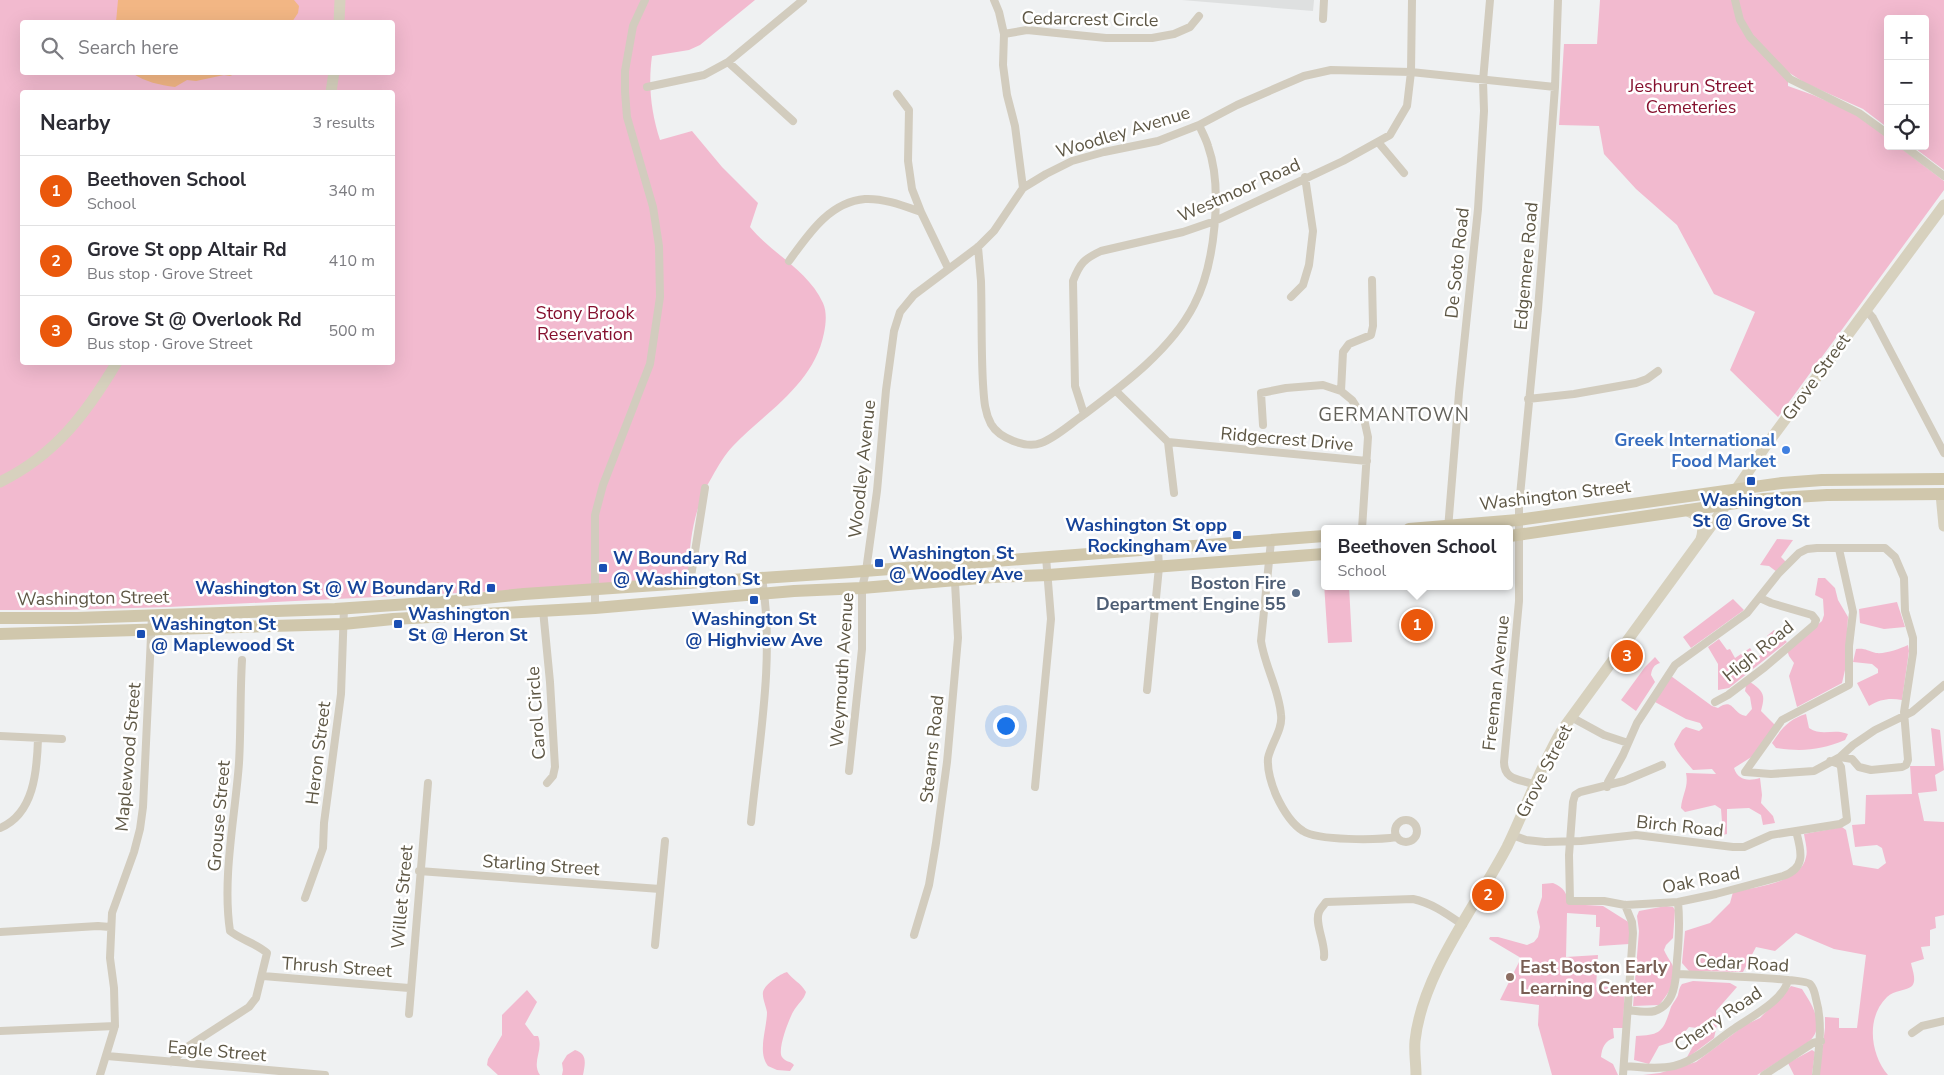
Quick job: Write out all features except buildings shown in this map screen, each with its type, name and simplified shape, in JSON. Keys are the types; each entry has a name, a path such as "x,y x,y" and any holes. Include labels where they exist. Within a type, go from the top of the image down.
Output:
{"main road":[{"path":"339,20 340,0"},
{"path":"331,90 334,75"},
{"name":"Grove Street","path":"1416,1075 1415,1042 1427,994 1512,835 1553,746 1571,717 1714,522 1724,505 1944,205"},
{"path":"0,482 13,476 48,452 65,435 97,396 115,365"},
{"path":"1942,479 1944,526"},
{"name":"Washington Street","path":"1468,525 1809,481 1942,479"},
{"name":"Washington Street","path":"1514,535 1686,510 1811,495 1943,494"},
{"path":"1686,510 1698,517 1702,523 1701,539"},
{"name":"Washington Street","path":"0,618 344,608 1321,536"},
{"name":"Washington Street","path":"0,634 343,624 393,619 595,608 764,593 862,588 1321,554"}],"street":[{"path":"595,608 595,515 603,485 650,364 660,298 659,246 653,208 627,117 625,92 625,71 633,26 645,0"},
{"path":"647,87 704,76 728,62 803,0"},
{"path":"994,0 1004,34 1003,65 1007,95 1015,126 1023,188"},
{"path":"1323,19 1324,0"},
{"name":"Westmoor Road","path":"1084,414 1075,386 1073,281 1079,266 1101,250 1184,232 1215,221 1343,161 1390,135 1406,106 1410,72 1412,0"},
{"name":"De Soto Road","path":"1448,525 1459,393 1478,209 1490,0"},
{"name":"Edgemere Road","path":"1514,535 1518,520 1538,309 1555,87 1558,0"},
{"path":"1735,0 1740,20 1750,37 1790,79 1859,113 1884,131"},
{"name":"Cedarcrest Circle","path":"1004,34 1027,30 1106,38 1152,38 1174,34 1190,27 1199,16"},
{"path":"728,62 793,121"},
{"name":"Woodley Avenue","path":"866,571 878,491 886,390 894,331 900,312 914,295 978,247 994,230 1023,188 1072,161 1104,152 1158,141 1199,125 1237,105 1304,76 1331,70 1410,72 1555,87"},
{"path":"897,94 909,110 908,161 912,189 948,268"},
{"path":"978,247 981,281 980,347 985,408 992,425 1000,435 1019,444 1040,444 1116,391 1154,357 1178,329 1194,305 1208,267 1215,221 1216,182 1209,146 1199,125"},
{"path":"1378,142 1404,173"},
{"path":"1909,150 1944,176"},
{"path":"1290,297 1303,285 1309,265 1313,231 1306,177"},
{"path":"788,261 824,217 844,205 865,200 892,202 921,212"},
{"path":"1341,391 1343,352 1349,344 1371,336 1373,326 1372,280"},
{"path":"1866,310 1873,318 1944,452"},
{"path":"1528,399 1574,394 1636,383 1650,378 1658,370"},
{"path":"1263,424 1261,393 1286,388 1323,386 1341,391 1352,400 1364,419 1368,437 1366,461"},
{"path":"1116,391 1168,442 1174,493"},
{"name":"Ridgecrest Drive","path":"1168,442 1366,461 1362,525"},
{"path":"690,583 705,488"},
{"name":"Freeman Avenue","path":"1514,535 1519,600 1504,765 1510,777 1535,785"},
{"path":"1271,541 1261,641 1266,662 1279,695 1282,718 1268,758 1269,778 1280,804 1294,825 1305,833 1325,838 1383,839 1397,837"},
{"path":"1607,786 1637,723 1675,665 1742,617 1760,598 1778,574 1799,553 1817,548 1886,548 1895,557 1904,578 1905,611 1914,638 1904,717 1908,760 1906,765 1902,767 1871,770 1859,767 1852,759 1840,757"},
{"path":"1147,690 1159,566 1158,549"},
{"path":"1839,549 1853,612 1849,646 1849,686 1782,720 1746,772 1771,774 1820,769 1830,761 1840,757 1853,745 1875,730 1904,717 1944,685"},
{"path":"1035,786 1051,619 1046,557"},
{"name":"Stearns Road","path":"914,935 928,885 947,762 958,638 954,564"},
{"name":"Weymouth Avenue","path":"849,771 862,649 862,588 866,571"},
{"path":"751,822 768,636 762,578"},
{"name":"High Road","path":"1715,702 1728,695 1765,666 1811,627 1816,620 1812,615 1771,604 1760,598"},
{"name":"Heron Street","path":"305,898 323,848 324,822 340,694 344,608"},
{"name":"Carol Circle","path":"543,610 555,767 553,776 548,783"},
{"name":"Maplewood Street","path":"100,1075 115,1026 114,988 110,958 112,913 140,829 152,615"},
{"name":"Grouse Street","path":"242,660 239,761 229,872 228,922 230,931 267,953 262,976"},
{"path":"1571,717 1604,735 1628,743"},
{"path":"0,736 62,739"},
{"path":"0,828 10,824 18,817 28,798 37,770 38,739"},
{"name":"Birch Road","path":"1512,835 1538,842 1570,842 1636,835 1733,848 1744,847 1771,835 1843,823 1847,820 1842,774 1839,764 1830,761"},
{"path":"1570,842 1575,795 1630,779 1662,765"},
{"name":"Willet Street","path":"408,1014 428,783"},
{"name":"Oak Road","path":"1570,842 1570,901 1604,901 1625,905 1678,902 1716,894 1791,872 1797,866 1801,857 1796,831"},
{"path":"656,945 665,841"},
{"name":"Starling Street","path":"419,871 660,889"},
{"path":"1324,958 1324,947 1318,917 1326,902 1413,899 1424,901 1434,906 1463,925"},
{"path":"1628,1010 1650,1011 1660,1008 1671,996 1676,974 1680,938 1678,902"},
{"path":"1623,1075 1633,933 1632,922 1625,905"},
{"path":"0,932 98,926 110,927"},
{"name":"Cedar Road","path":"1676,974 1806,982 1812,986 1819,1010 1820,1041"},
{"path":"171,1062 187,1047 250,1007 256,998 262,976"},
{"name":"Thrush Street","path":"262,976 409,988"},
{"name":"Cherry Road","path":"1624,1066 1660,1068 1675,1066 1690,1060 1761,1012 1786,988 1788,980"},
{"path":"1912,1033 1927,1024 1944,1021"},
{"path":"0,1031 115,1026"},
{"path":"1764,1075 1813,1043 1820,1041 1816,1075"},
{"name":"Eagle Street","path":"107,1056 325,1075"}],"shaded area":[{"path":"118,0 294,0 299,6 298,13 293,20 116,20"},
{"path":"1182,0 1314,0 1313,11"},
{"path":"135,75 224,75 196,81 187,80 175,87 142,79"}],"green space":[{"name":"Stony Brook Reservation","path":"0,0 755,0 700,45 689,50 652,56 650,88 654,119 660,140 692,131 722,167 758,203 750,227 799,272 816,291 824,306 826,314 825,325 819,351 800,382 788,396 730,449 719,464 700,502 696,515 691,542 689,582 169,607 0,610"},
{"name":"Jeshurun Street Cemeteries","path":"1600,0 1944,0 1944,170 1917,150 1929,150 1929,15 1884,15 1884,125 1863,109 1805,83 1788,72 1788,86 1858,115 1884,135 1884,150 1903,150 1944,181 1944,190 1778,417 1730,370 1755,312 1714,294 1677,225 1636,189 1604,154 1599,126 1559,125 1564,44 1597,44"},
{"path":"1777,539 1793,540 1781,557 1786,562 1777,572 1769,566 1760,565"},
{"path":"1818,578 1825,578 1835,588 1838,600 1848,617 1845,670 1842,683 1797,707 1789,676 1794,663 1787,650 1822,621 1824,615 1823,599 1815,595"},
{"path":"1324,590 1349,590 1352,642 1328,643"},
{"path":"1733,599 1744,610 1691,648 1683,637"},
{"path":"1897,602 1905,627 1884,629 1860,623 1859,609"},
{"path":"1774,630 1787,642 1729,688 1718,690 1718,664 1708,647 1719,639 1727,650 1730,649 1735,658 1750,648 1757,658 1773,645 1767,636"},
{"path":"1908,645 1909,651 1902,700 1885,700 1869,706 1857,683 1878,673 1878,669 1872,664 1853,662 1856,649 1880,653"},
{"path":"1655,657 1660,663 1655,666 1651,673 1655,682 1636,711 1621,700 1645,667"},
{"path":"1671,676 1712,706 1718,708 1727,704 1741,715 1746,716 1752,709 1750,697 1745,691 1746,686 1750,682 1759,689 1763,695 1761,711 1775,725 1753,756 1734,768 1741,778 1752,780 1760,778 1761,803 1773,816 1775,823 1763,825 1761,815 1749,808 1727,809 1727,834 1723,835 1721,809 1715,805 1685,812 1681,808 1687,783 1686,773 1716,774 1712,769 1693,770 1675,747 1674,744 1682,730 1686,727 1699,731 1703,728 1700,723 1686,719 1655,702"},
{"path":"1806,714 1809,728 1819,732 1843,732 1848,734 1845,740 1811,749 1776,748 1772,743 1782,729 1790,722"},
{"path":"1931,728 1940,730 1944,770 1935,775 1937,791 1918,793 1924,821 1944,822 1944,915 1935,917 1936,928 1930,930 1930,946 1921,947 1924,959 1911,963 1914,978 1912,986 1887,997 1880,1005 1876,1015 1873,1025 1874,1046 1877,1057 1888,1075 1819,1075 1825,1017 1839,1018 1839,1028 1857,1028 1866,955 1834,949 1796,933 1775,951 1756,947 1743,972 1689,971 1682,963 1685,931 1710,923 1730,903 1733,892 1765,886 1796,873 1806,857 1807,848 1804,834 1842,827 1846,830 1853,865 1878,869 1886,863 1882,848 1877,845 1855,847 1852,825 1865,824 1866,795 1912,794 1910,766 1935,766"},
{"path":"1553,883 1564,891 1568,904 1603,906 1630,923 1629,944 1599,946 1600,927 1596,927 1596,915 1567,913 1566,957 1598,955 1596,987 1625,986 1623,1028 1613,1028 1614,1038 1604,1045 1601,1057 1613,1064 1618,1075 1552,1075 1538,1025 1539,1005 1500,1000 1521,958 1489,939 1490,937 1498,937 1527,945 1534,942 1538,937 1540,927 1537,912 1542,897 1542,884"},
{"path":"1666,906 1673,907 1675,910 1673,938 1664,950 1674,970 1672,986 1659,1005 1633,1006 1639,931 1637,916 1639,911"},
{"path":"787,972 806,992 791,1016 782,1042 782,1057 794,1065 790,1071 777,1070 768,1066 763,1054 767,1012 763,992 773,980"},
{"path":"1693,981 1730,983 1737,987 1716,1011 1717,1025 1714,1038 1686,1059 1700,1033 1697,1028 1689,1027 1678,1040 1659,1046 1649,1064 1634,1060 1636,1036 1650,1035 1659,1031 1665,1023 1681,985"},
{"path":"1791,986 1802,989 1810,1002 1816,1017 1816,1031 1807,1043 1757,1075 1643,1075 1660,1073 1696,1062 1745,1025 1760,1018"},
{"path":"527,990 537,1002 525,1024 534,1036 538,1036 540,1046 537,1065 540,1075 498,1075 487,1065 488,1059 502,1035 502,1015"},
{"path":"575,1050 584,1057 583,1075 562,1075 562,1063 567,1055"},
{"path":"1812,1050 1815,1052 1812,1075 1794,1075 1788,1063"}],"place":[{"name":"Greek International Food Market","path":"1786,450"},
{"name":"Washington St @ Grove St","path":"1751,481"},
{"name":"Washington St opp Rockingham Ave","path":"1237,535"},
{"name":"Washington St @ Woodley Ave","path":"879,563"},
{"name":"W Boundary Rd @ Washington St","path":"603,568"},
{"name":"Washington St @ W Boundary Rd","path":"491,588"},
{"name":"Boston Fire Department Engine 55","path":"1296,593"},
{"name":"Washington St @ Highview Ave","path":"754,600"},
{"name":"Washington St @ Heron St","path":"398,624"},
{"name":"Beethoven School","path":"1417,625"},
{"name":"Washington St @ Maplewood St","path":"141,634"},
{"name":"Grove St @ Overlook Rd","path":"1627,656"},
{"name":"Grove St opp Altair Rd","path":"1488,895"},
{"name":"East Boston Early Learning Center","path":"1510,977"}],"district":[{"name":"GERMANTOWN","path":"1394,414"}]}
